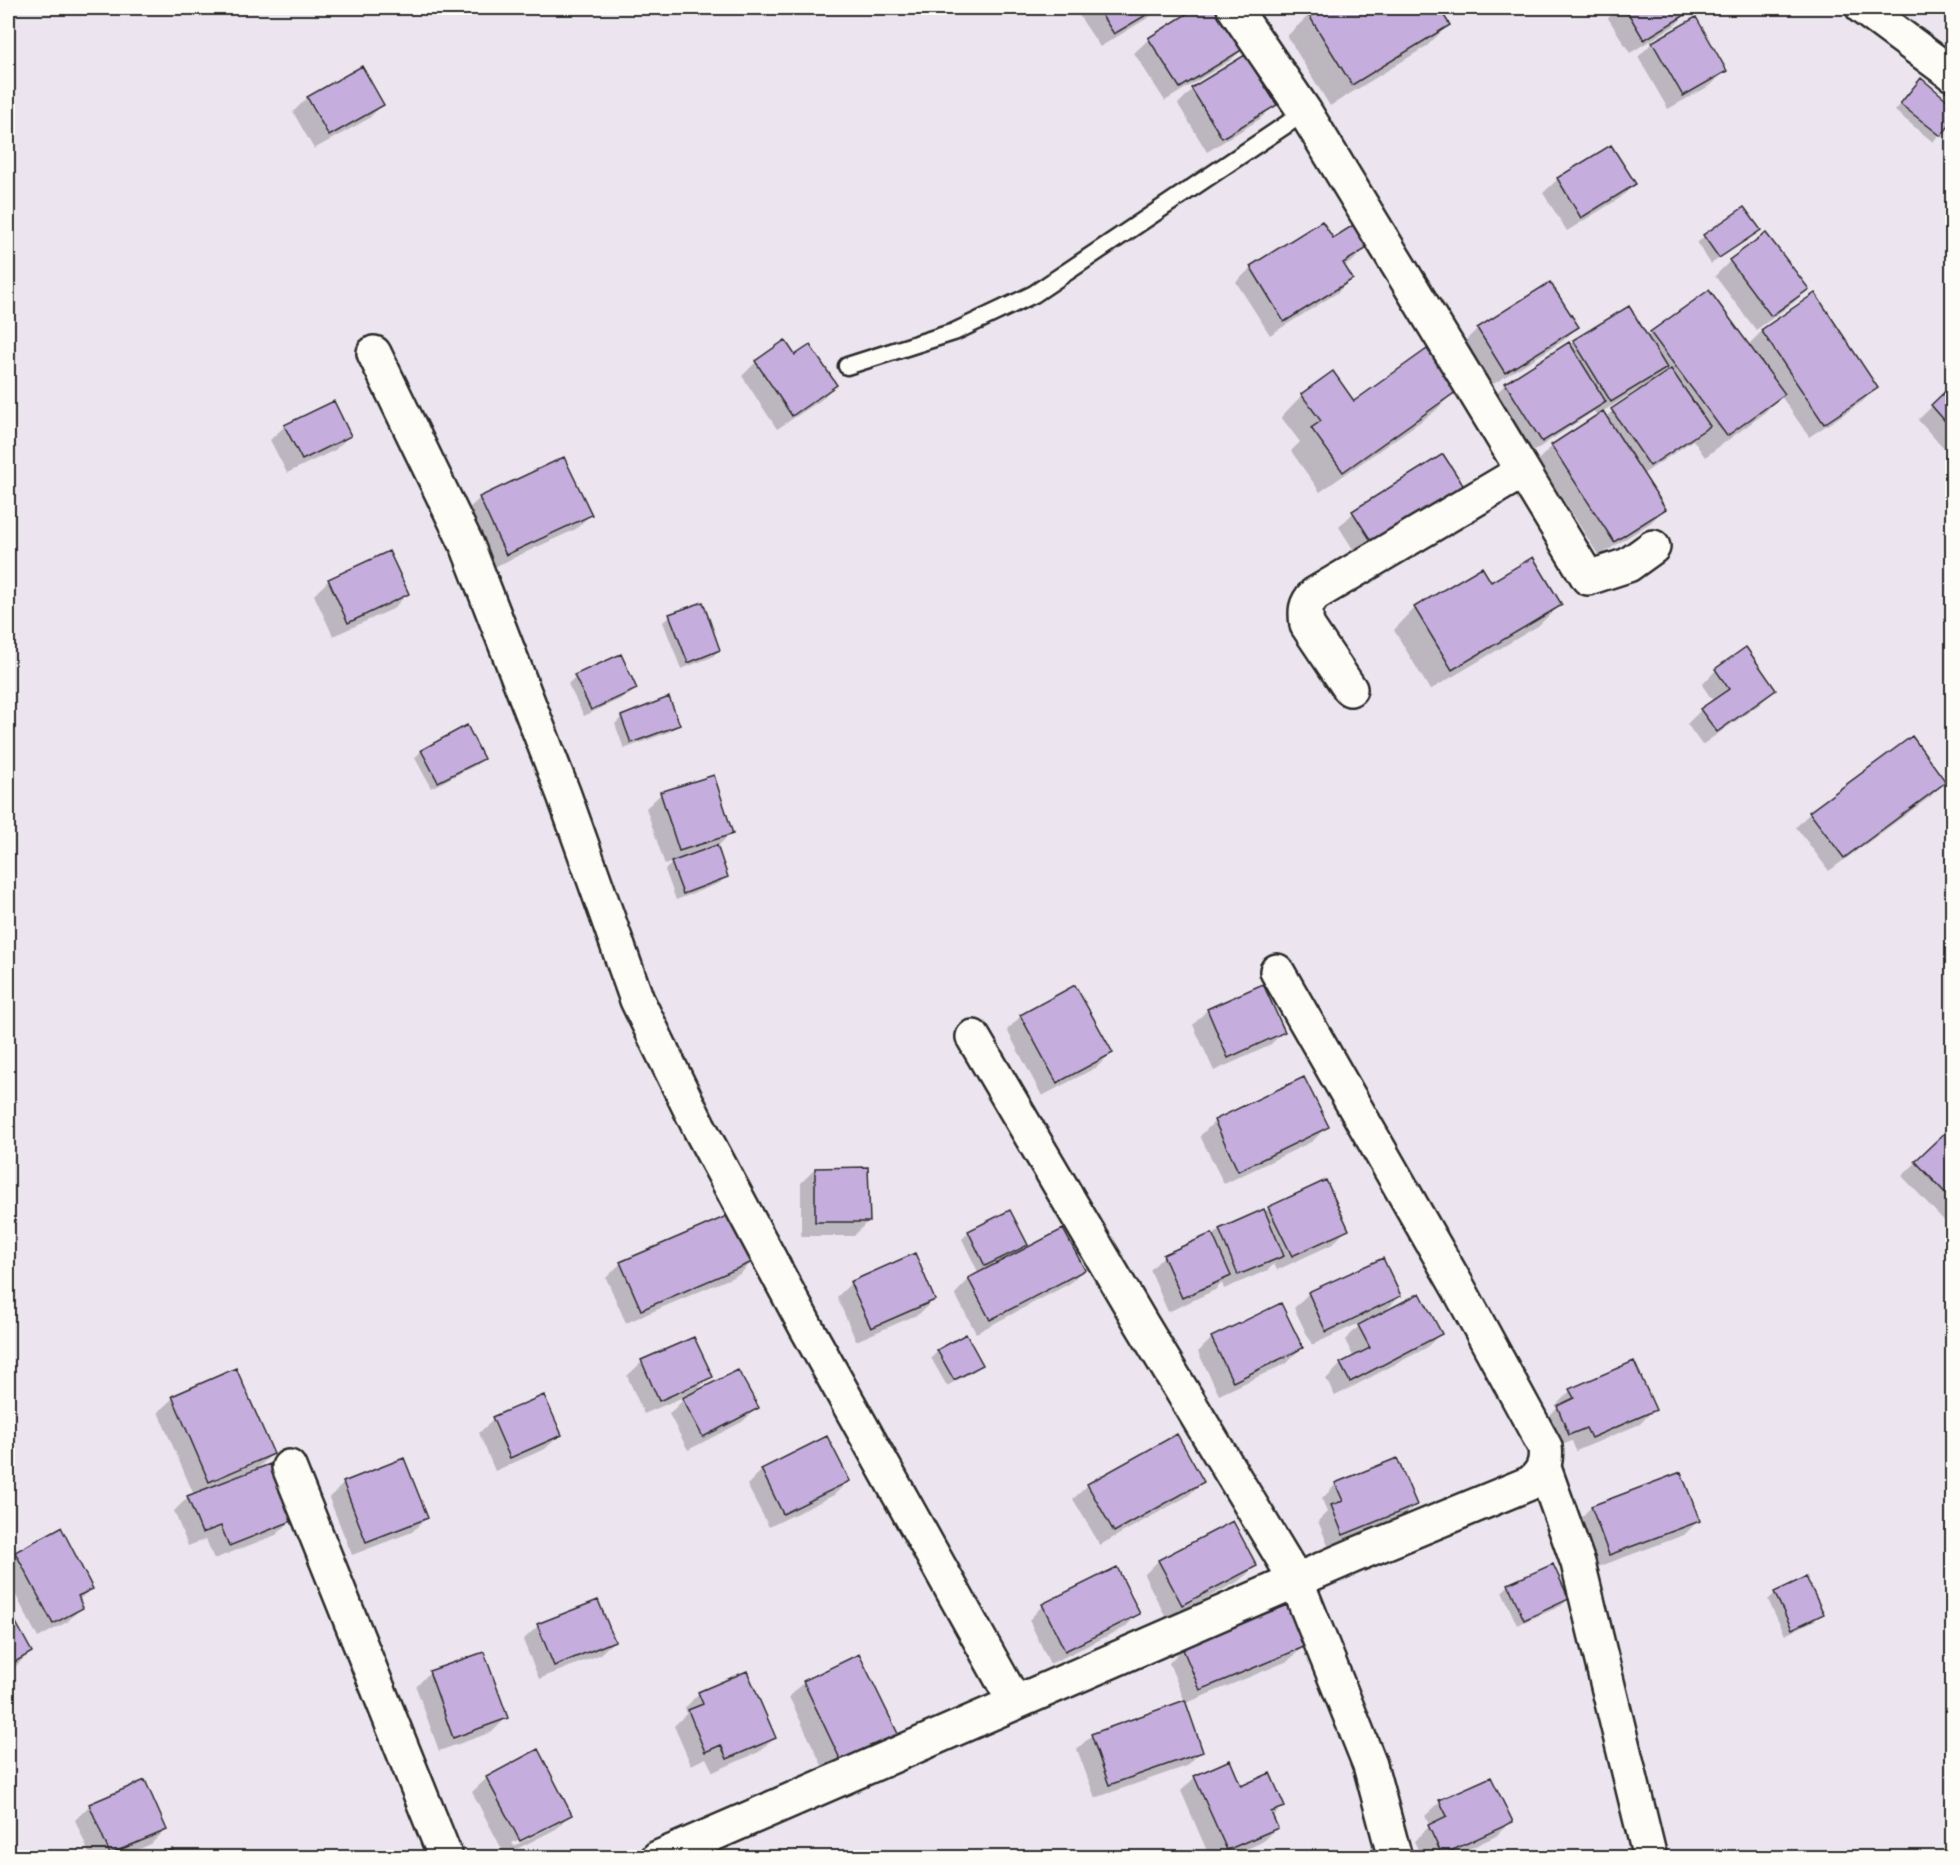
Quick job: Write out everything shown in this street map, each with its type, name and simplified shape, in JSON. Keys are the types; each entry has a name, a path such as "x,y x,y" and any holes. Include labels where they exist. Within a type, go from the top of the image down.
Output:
{"street":[{"path":"1234,8 1305,112 1588,578 1628,565 1653,547"},
{"path":"1863,8 1953,75"},
{"path":"374,353 467,544 564,795 638,1000 699,1127 789,1296 1015,1703"},
{"path":"1350,689 1307,625 1305,613 1307,602 1325,588 1523,471"},
{"path":"658,1857 1296,1580 1530,1483 1538,1477 1544,1468 1545,1447 1459,1289 1277,971"},
{"path":"973,1037 1141,1323 1296,1580 1370,1765 1395,1857"},
{"path":"290,1467 446,1857"},
{"path":"1544,1468 1578,1563 1650,1857"}],"lane":[{"path":"847,366 954,332 1034,294 1305,112"}],"building":[{"path":"1097,8 1158,8 1114,34"},
{"path":"1196,8 1223,8 1248,46 1180,88 1148,38"},
{"path":"1318,8 1439,8 1450,25 1352,85 1308,14"},
{"path":"1625,8 1687,8 1690,12 1644,40"},
{"path":"1696,17 1727,71 1683,96 1652,42"},
{"path":"1245,55 1277,105 1222,138 1191,88"},
{"path":"362,66 384,105 329,136 307,97"},
{"path":"1921,78 1952,104 1952,122 1941,136 1900,104"},
{"path":"1611,145 1636,184 1581,218 1557,178"},
{"path":"1744,207 1761,230 1719,258 1703,235"},
{"path":"1322,221 1333,238 1355,224 1369,247 1343,263 1353,279 1284,322 1250,266"},
{"path":"1766,233 1809,289 1771,316 1729,260"},
{"path":"1550,282 1579,327 1505,373 1477,328"},
{"path":"1709,290 1785,394 1727,436 1650,332"},
{"path":"1815,293 1878,388 1824,424 1761,330"},
{"path":"1629,306 1667,368 1611,402 1573,340"},
{"path":"785,340 795,355 810,345 837,385 792,416 755,361"},
{"path":"1569,342 1606,402 1542,442 1505,383"},
{"path":"1427,349 1457,391 1343,472 1311,428 1321,421 1301,394 1333,371 1354,401"},
{"path":"1671,369 1710,426 1650,466 1611,409"},
{"path":"1952,385 1952,429 1931,405"},
{"path":"334,401 351,436 302,460 284,425"},
{"path":"1603,411 1666,509 1614,542 1551,445"},
{"path":"1443,454 1465,488 1375,547 1352,511"},
{"path":"564,457 592,515 506,555 479,497"},
{"path":"389,551 409,594 348,623 328,579"},
{"path":"1533,557 1562,605 1452,670 1414,607 1482,567 1491,582"},
{"path":"703,602 720,650 688,663 669,614"},
{"path":"1746,647 1776,690 1717,732 1700,709 1729,689 1715,669"},
{"path":"621,654 637,689 591,710 574,675"},
{"path":"669,697 680,725 631,743 621,716"},
{"path":"467,725 484,759 438,782 421,750"},
{"path":"1912,736 1946,782 1844,858 1809,812"},
{"path":"714,775 733,834 679,851 660,792"},
{"path":"717,845 728,877 683,894 671,862"},
{"path":"1263,984 1285,1032 1228,1058 1207,1009"},
{"path":"1075,985 1113,1053 1057,1083 1020,1015"},
{"path":"1304,1077 1329,1127 1238,1171 1214,1120"},
{"path":"1952,1126 1952,1200 1915,1161"},
{"path":"868,1167 870,1222 815,1222 815,1168"},
{"path":"1326,1180 1349,1230 1292,1256 1268,1207"},
{"path":"1264,1209 1284,1256 1238,1275 1219,1229"},
{"path":"1010,1210 1028,1245 985,1266 968,1231"},
{"path":"736,1212 757,1260 641,1310 620,1262"},
{"path":"1063,1229 1085,1270 990,1320 968,1278"},
{"path":"1212,1233 1231,1276 1182,1298 1163,1255"},
{"path":"915,1253 935,1300 871,1328 850,1282"},
{"path":"1383,1258 1401,1296 1326,1332 1308,1292"},
{"path":"1420,1293 1442,1334 1350,1382 1340,1363 1370,1348 1358,1325"},
{"path":"1281,1303 1303,1348 1233,1382 1211,1337"},
{"path":"966,1334 983,1365 954,1380 937,1350"},
{"path":"694,1337 713,1377 659,1401 641,1360"},
{"path":"1634,1361 1656,1410 1591,1438 1586,1428 1569,1435 1557,1406 1574,1398 1569,1389"},
{"path":"236,1368 274,1454 209,1482 172,1396"},
{"path":"738,1370 759,1408 703,1437 682,1398"},
{"path":"544,1395 562,1435 510,1458 492,1417"},
{"path":"1177,1434 1204,1482 1114,1532 1087,1484"},
{"path":"827,1436 850,1481 783,1514 761,1469"},
{"path":"404,1458 428,1518 366,1542 343,1482"},
{"path":"1397,1458 1417,1505 1343,1535 1331,1505 1343,1501 1335,1483"},
{"path":"270,1464 292,1521 229,1546 221,1526 202,1533 187,1496"},
{"path":"1681,1472 1700,1521 1609,1555 1591,1506"},
{"path":"1233,1521 1257,1566 1182,1605 1158,1560"},
{"path":"61,1527 93,1589 78,1596 83,1608 53,1624 15,1552"},
{"path":"1553,1564 1569,1599 1524,1620 1508,1584"},
{"path":"1117,1567 1140,1614 1065,1651 1042,1604"},
{"path":"1806,1577 1824,1614 1792,1629 1774,1592"},
{"path":"598,1600 615,1641 554,1666 537,1624"},
{"path":"1287,1605 1304,1647 1200,1690 1182,1647"},
{"path":"8,1608 32,1652 8,1666"},
{"path":"484,1652 508,1718 453,1738 429,1671"},
{"path":"859,1654 900,1738 843,1765 803,1681"},
{"path":"747,1671 776,1738 727,1759 721,1745 705,1752 688,1710 703,1704 698,1692"},
{"path":"1185,1700 1203,1752 1109,1785 1091,1734"},
{"path":"538,1749 572,1815 520,1841 486,1777"},
{"path":"1230,1760 1241,1786 1270,1773 1285,1807 1271,1812 1278,1828 1227,1850 1194,1776"},
{"path":"1491,1777 1513,1822 1442,1855 1428,1825 1447,1816 1439,1800"},
{"path":"145,1780 167,1830 110,1854 89,1804"},
{"path":"172,1849 175,1858 152,1858"}]}
